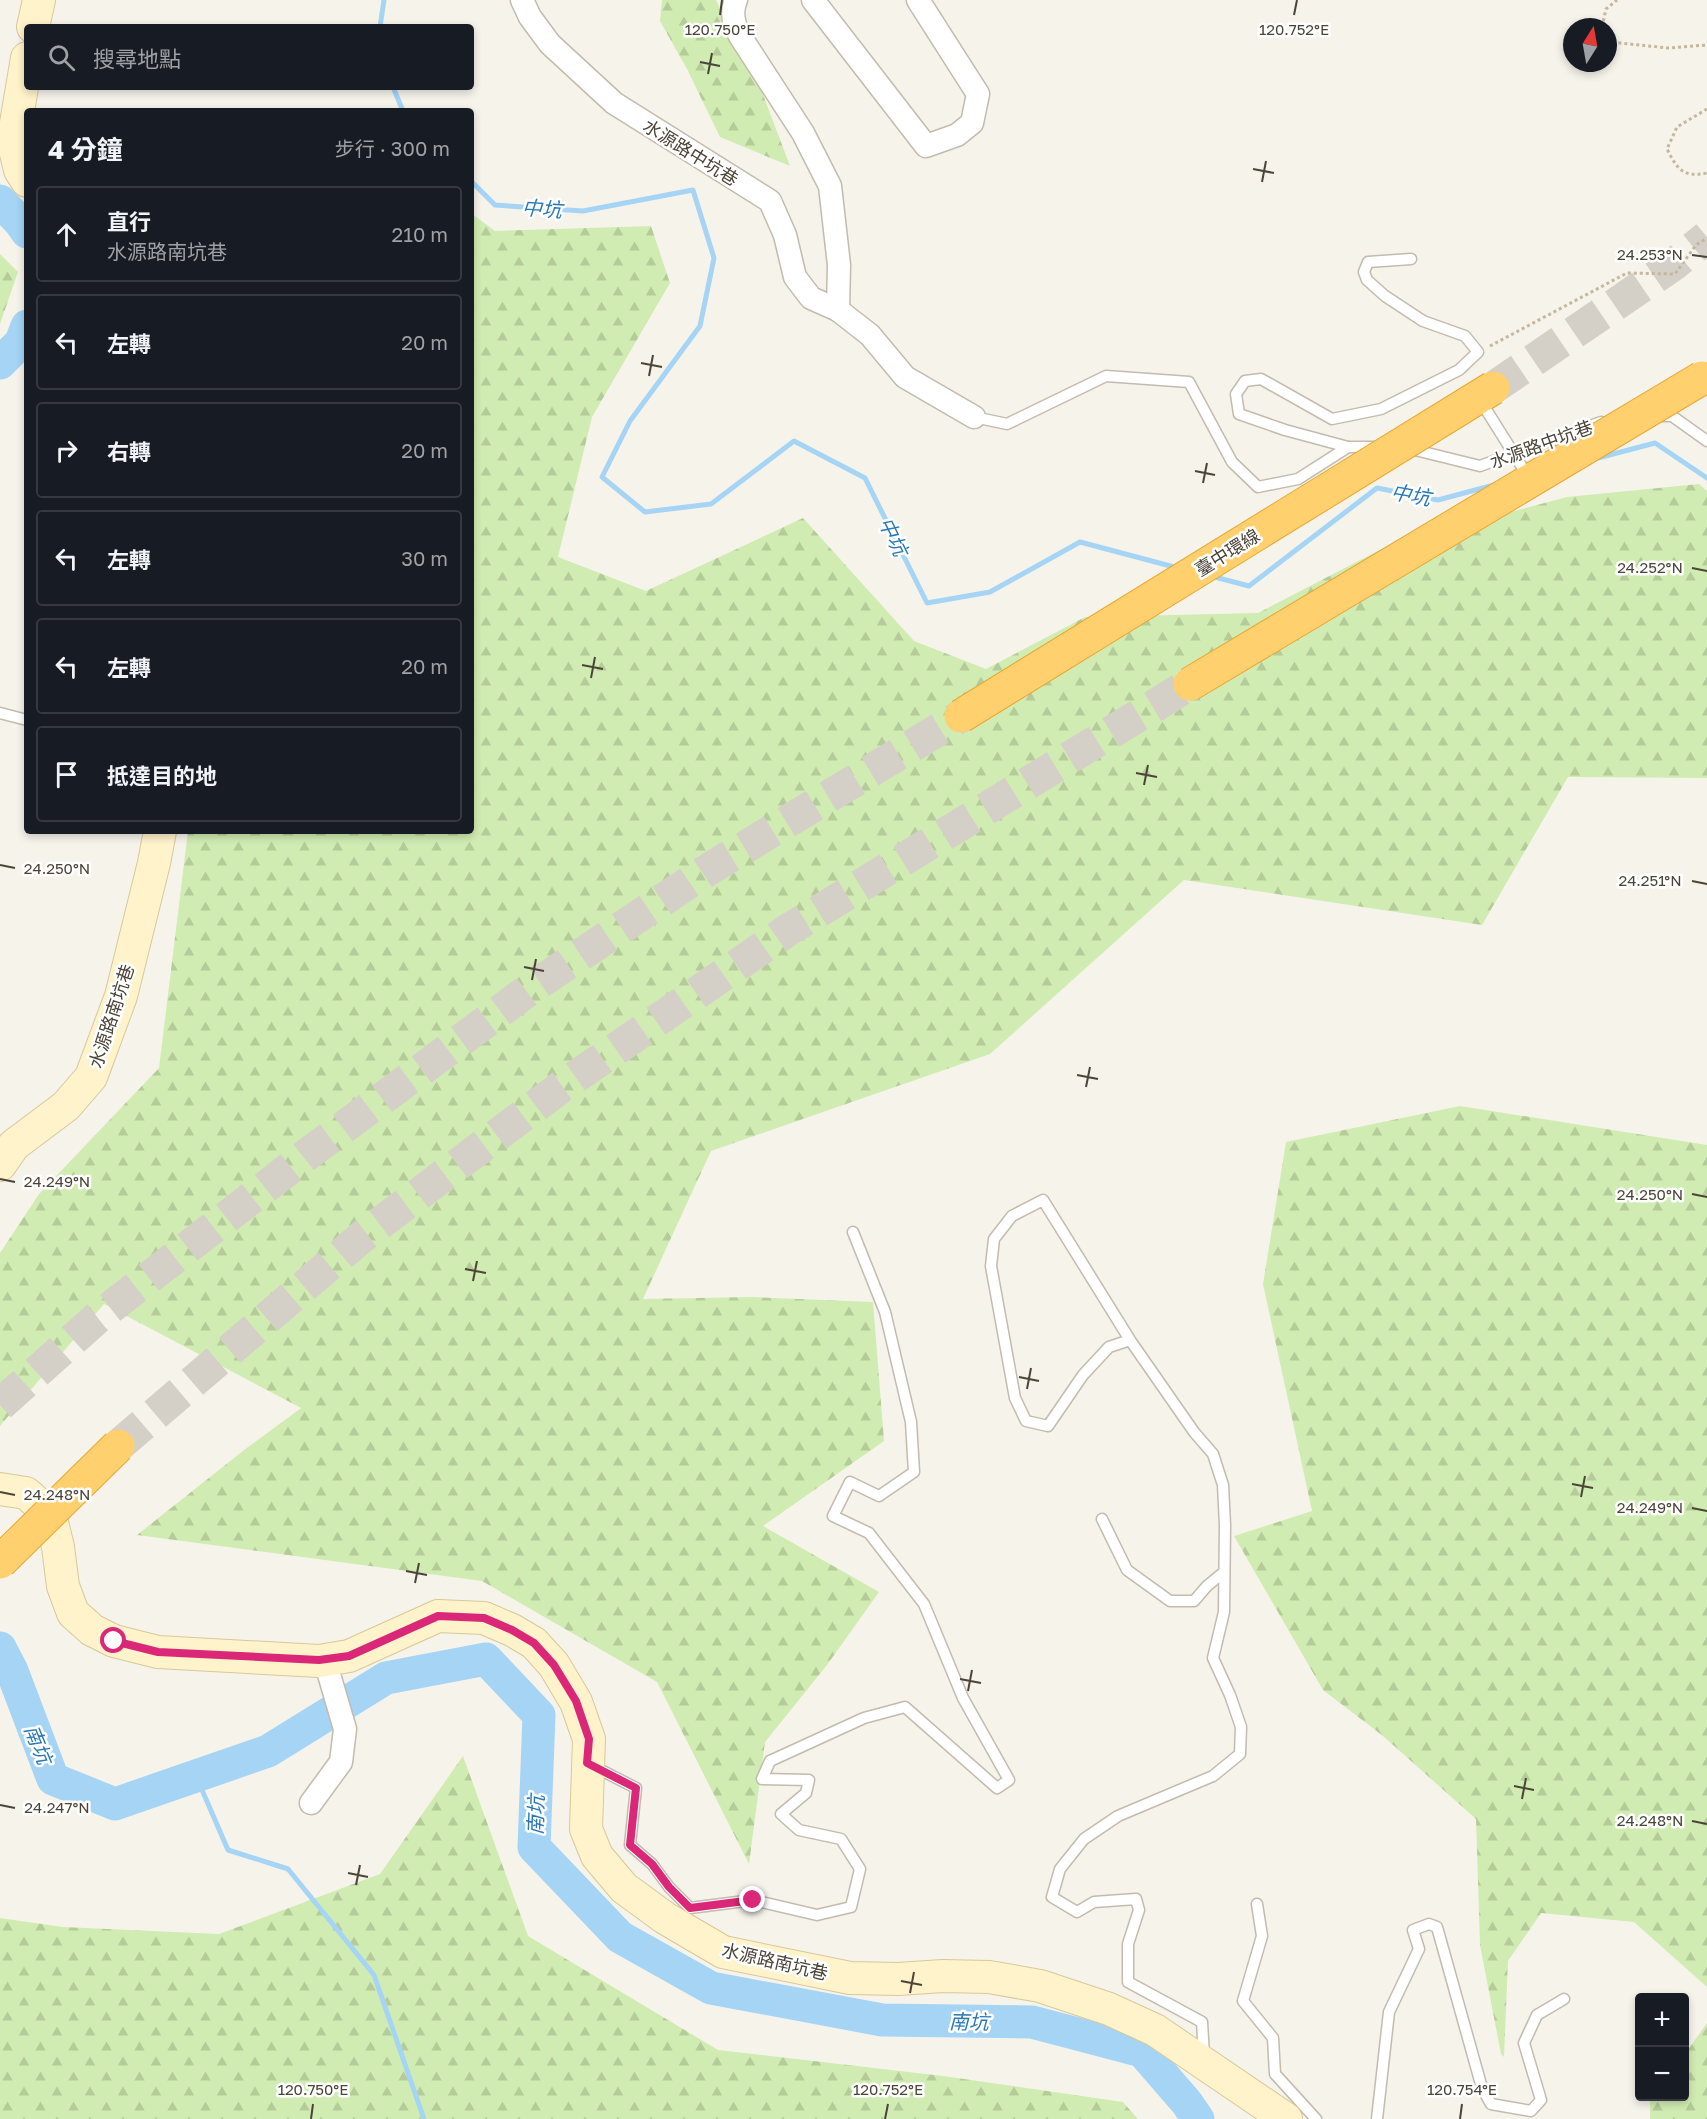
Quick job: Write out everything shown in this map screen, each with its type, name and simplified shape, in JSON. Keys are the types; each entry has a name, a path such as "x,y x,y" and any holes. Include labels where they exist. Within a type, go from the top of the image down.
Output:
{"highway":[{"path":"1190,684 1702,378"},
{"name":"臺中環線","path":"961,716 1485,392"},
{"path":"0,1562 118,1446"}],"street":[{"path":"34,24 39,0"},
{"name":"水源路中坑巷","path":"522,0 530,17 550,44 614,103 770,201 785,235 795,277 811,298 838,310 870,335 905,378 974,417"},
{"path":"736,0 733,23 803,133 830,186 839,265 838,310"},
{"path":"813,0 926,146 957,135 972,123 978,94 918,0"},
{"path":"24,76 13,141 20,170 24,176"},
{"name":"水源路南坑巷","path":"0,1165 14,1145 66,1106 91,1077 121,996 159,834"},
{"name":"水源路南坑巷","path":"0,1489 26,1493 50,1514 58,1547 63,1586 73,1613 92,1630 114,1641 158,1652 324,1666 438,1616 484,1618 512,1630 534,1643 554,1665 576,1701 589,1739 586,1829 597,1856 624,1888 665,1918 723,1952 850,1978 989,1977 1040,1986 1109,2009 1155,2030 1286,2119"},
{"path":"311,1803 341,1762 345,1729 324,1666"}],"lane":[{"path":"1348,447 1285,430 1239,414 1236,394 1245,381 1261,379 1332,419 1381,409 1460,370 1478,352 1465,336 1423,321 1385,296 1367,280 1364,272 1368,262 1411,259"},
{"name":"水源路中坑巷","path":"974,417 1006,424 1106,376 1189,382 1232,462 1258,487 1298,479 1348,447 1405,447 1480,466 1620,416 1672,416 1707,441"},
{"path":"1485,392 1531,480"},
{"path":"0,713 24,719"},
{"path":"1130,1340 1110,1347 1083,1374 1048,1426 1026,1421 1015,1398 991,1266 994,1239 1012,1216 1043,1200 1130,1340 1194,1432 1213,1454 1223,1485 1224,1612 1213,1658 1230,1695 1240,1727 1240,1754 1213,1776 1118,1816 1084,1839 1060,1869 1052,1897 1077,1912 1095,1902 1136,1899 1138,1910 1128,1944 1128,1982 1202,2022 1205,2065"},
{"path":"587,1763 636,1788 630,1845 652,1864 669,1887 690,1908 753,1900 817,1915 851,1907 860,1869 841,1839 799,1830 781,1814 806,1794 808,1780 762,1779 770,1761 864,1718 905,1707 997,1788 1009,1780 963,1698 924,1604 869,1533 833,1516 850,1482 879,1496 914,1472 911,1422 885,1312 853,1232"},
{"path":"1102,1519 1127,1570 1170,1601 1194,1601 1224,1572"},
{"path":"1257,1904 1262,1936 1243,2001 1273,2038 1275,2074 1316,2119"},
{"path":"1377,2119 1389,2012 1419,1949 1413,1930 1429,1924 1437,1927 1482,2088 1491,2104 1531,2111 1541,2100 1524,2043 1537,2015 1564,1999"}],"path":[{"path":"1604,18 1606,9 1617,0"},
{"path":"1617,43 1668,48 1707,45"},
{"path":"1707,109 1677,128 1667,149 1677,168 1694,176 1707,173"},
{"path":"1478,352 1627,273 1675,274 1696,245 1707,238"}],"green space":[{"path":"662,0 716,0 762,92 790,166 720,137 687,69 660,21"},
{"path":"474,215 495,231 651,226 670,283 592,417 558,557 646,591 803,518 914,641 986,669 1085,617 1258,613 1391,544 1567,497 1699,484 1707,491 1707,778 1568,777 1482,925 1184,880 990,1054 711,1151 643,1299 752,1297 873,1302 884,1441 763,1526 879,1592 827,1665 765,1742 749,1864 657,1682 482,1581 137,1535 301,1408 104,1304 0,1426 0,1253 39,1194 159,1068 188,834 474,834"},
{"path":"0,254 18,272 0,324"},
{"path":"1460,1106 1707,1145 1707,1987 1634,1922 1541,1913 1508,1961 1504,2057 1501,2054 1480,1945 1476,1819 1383,1736 1323,1690 1234,1536 1312,1511 1263,1284 1286,1142"},
{"path":"463,1756 528,1936 718,2050 943,2076 1123,2102 1138,2119 0,2119 0,1918 63,1927 219,1934 380,1874"},
{"path":"1707,2023 1707,2119 1650,2119 1650,2101 1689,2101 1689,2048"}],"waterway":[{"name":"中坑","path":"380,24 384,0"},
{"name":"中坑","path":"394,90 402,108"},
{"name":"中坑","path":"474,184 495,205 583,211 693,190 714,258 700,326 630,421 602,477 645,512 711,504 794,441 865,478 927,603 990,592 1080,542 1178,568"},
{"name":"南坑","path":"0,201 24,228"},
{"name":"南坑","path":"0,363 21,342 24,334"},
{"name":"中坑","path":"1598,458 1655,443 1707,478"},
{"name":"中坑","path":"1211,576 1249,586 1377,488 1438,500 1494,485"},
{"name":"南坑","path":"0,1648 12,1671 53,1779 115,1804 268,1751 386,1678 486,1659 539,1715 534,1847 620,1937 711,1988 882,2020 1032,2022 1142,2051 1198,2119"},
{"path":"196,1776 228,1850 288,1869 374,1975 424,2119"}],"tunnel":[{"path":"1493,388 1673,265 1707,237"},
{"path":"118,1446 363,1236 561,1087 788,930 1190,684"},
{"path":"0,1405 97,1318 313,1150 534,986 706,871 961,716"}],"route":[{"path":"114,1641 158,1652 319,1660 349,1656 438,1616 484,1618 534,1643 554,1665 576,1701 589,1739 587,1763 636,1788 630,1845 652,1864 669,1887 690,1908 753,1900"}]}
